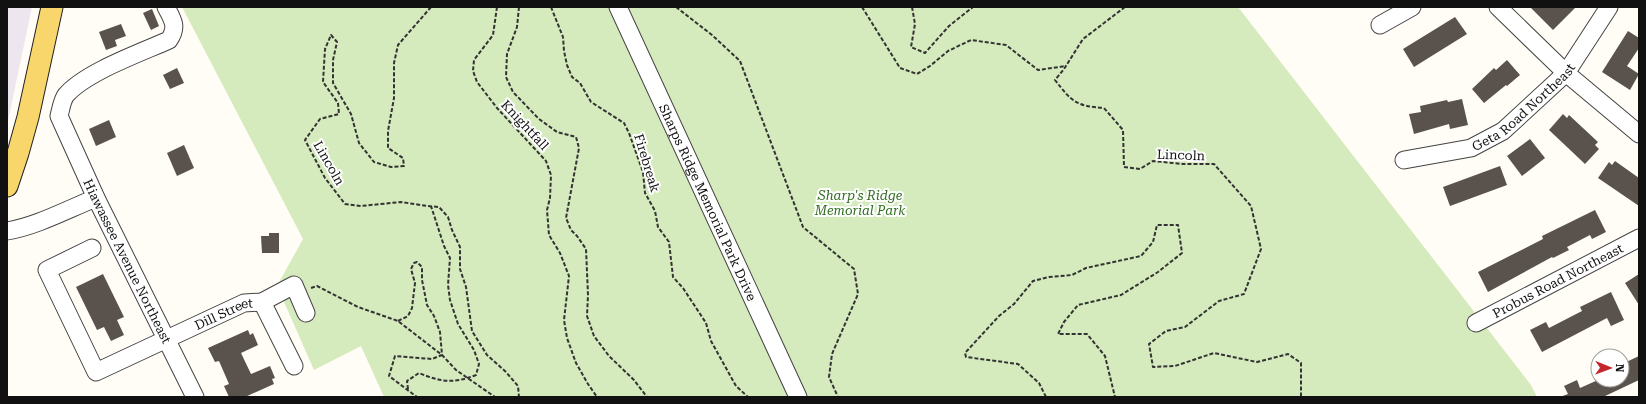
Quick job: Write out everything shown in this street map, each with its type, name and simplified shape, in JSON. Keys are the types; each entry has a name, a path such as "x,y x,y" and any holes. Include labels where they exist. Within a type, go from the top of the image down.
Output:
{"main road":[{"path":"7,186 28,116 52,7"}],"street":[{"name":"Hiawassee Avenue Northeast","path":"166,7 174,22 174,33 169,40 101,70 76,86 65,96 59,116 96,198 195,397"},
{"name":"Sharps Ridge Memorial Park Drive","path":"618,7 798,397"},
{"path":"1380,25 1412,7"},
{"path":"1498,7 1566,73 1639,134"},
{"name":"Geta Road Northeast","path":"1404,160 1471,148 1503,131 1566,73 1609,7"},
{"path":"7,231 24,227 96,198"},
{"name":"Probus Road Northeast","path":"1476,323 1639,238"},
{"name":"Dill Street","path":"92,248 47,270 96,372 244,303 262,302 294,285 306,313"},
{"path":"262,302 294,366"}],"path":[{"name":"Lincoln","path":"431,7 398,45 394,63 394,98 388,131 388,148 403,158 404,166 391,167 374,162 359,143 351,114 333,83 333,60 337,42 331,36 325,49 324,82 338,103 339,114 320,119 306,140 325,178 345,204 361,206 401,202 431,206"},
{"name":"Knightfall","path":"497,7 493,35 474,60 473,71 477,82 497,108 546,161 551,175 550,198 547,210 549,235 560,253 568,276 564,320 567,338 576,363 597,397"},
{"path":"518,7 517,27 507,54 506,77 513,92 539,119 557,132 576,137 579,148 566,218 570,230 577,236 586,249 588,295 587,316 594,336 609,356 634,380 647,397"},
{"name":"Firebreak","path":"550,7 563,37 565,58 572,76 580,83 591,102 624,123 630,133 643,172 645,193 655,211 658,227 669,242 673,277 706,323 711,341 736,386 748,397"},
{"path":"676,7 712,35 740,61 803,227 854,270 858,294 832,354 829,377 838,397"},
{"path":"862,7 900,68 917,74 930,66 948,51 971,40 1006,45 1038,70 1066,66"},
{"path":"912,7 915,24 911,47 925,53 949,26 973,7"},
{"name":"Lincoln","path":"1125,7 1083,39 1055,80 1069,98 1087,107 1104,108 1123,130 1124,167 1140,169 1153,161 1183,164 1214,164 1251,206 1261,249 1244,294 1219,301 1185,327 1166,331 1149,344 1153,367 1175,366 1214,353 1257,362 1288,354 1301,363 1301,397"},
{"path":"408,390 407,381 418,373 439,381 456,381 476,375 479,364 474,350 458,324 450,300 448,285 450,258 444,246 431,206 439,207 448,217 460,247 460,269 466,287 472,331 487,354 518,386 519,397"},
{"path":"1046,397 1039,382 1018,364 966,357 965,353 999,316 1014,304 1033,281 1049,277 1072,275 1086,268 1141,256 1153,242 1157,225 1178,225 1182,253 1158,272 1121,295 1078,305 1064,322 1058,334 1087,334 1105,356 1115,397"},
{"path":"398,321 408,316 412,308 415,284 412,269 414,263 417,262 422,267 422,280 427,305 434,316 440,332 442,355"},
{"path":"306,313 308,292 311,288 317,286 352,304 398,321 442,355 456,370 496,397"},
{"path":"417,397 388,376 395,356 432,359 442,355"}],"shaded area":[{"path":"7,7 32,7 7,126"}],"green space":[{"name":"Sharp's Ridge Memorial Park","path":"182,7 1238,7 1531,385 1537,397 384,397 361,346 314,370 277,286 303,239"}],"building":[{"path":"1530,7 1576,7 1553,30"},
{"path":"152,9 159,26 151,30 143,13"},
{"path":"1455,17 1467,34 1414,67 1403,49"},
{"path":"121,24 126,36 115,40 117,46 106,50 99,32"},
{"path":"1628,31 1639,38 1639,48 1627,66 1639,74 1630,90 1602,72"},
{"path":"1507,60 1520,75 1484,103 1472,89 1494,68 1496,70"},
{"path":"177,68 184,83 170,89 163,75"},
{"path":"1462,99 1468,125 1450,129 1449,124 1414,134 1409,114 1421,112 1420,106 1447,100 1448,102"},
{"path":"1563,114 1567,118 1569,115 1598,142 1595,145 1599,149 1585,164 1549,130"},
{"path":"109,120 116,137 96,146 89,129"},
{"path":"1530,139 1545,158 1522,176 1507,156"},
{"path":"184,145 194,168 177,176 167,153"},
{"path":"1615,161 1639,178 1639,206 1598,178 1609,162 1612,165"},
{"path":"1500,166 1507,185 1450,206 1443,187"},
{"path":"1595,210 1606,232 1592,239 1590,235 1567,247 1569,250 1553,258 1552,257 1488,292 1478,272 1543,239 1542,236"},
{"path":"269,233 279,233 279,253 262,253 261,236 269,236"},
{"path":"103,274 124,317 117,320 124,335 111,341 104,327 97,330 76,287"},
{"path":"1639,274 1639,305 1625,283"},
{"path":"1611,292 1624,320 1611,326 1607,318 1542,352 1530,330 1546,322 1549,328 1582,311 1580,307"},
{"path":"248,330 250,335 253,333 258,345 241,353 251,374 270,366 275,378 272,379 274,384 245,397 229,397 224,386 229,384 219,361 215,362 208,348"},
{"path":"1639,356 1639,380 1630,384 1630,360"},
{"path":"1577,380 1580,388 1590,384 1590,388 1622,388 1603,397 1560,397 1568,394 1564,386"}]}
